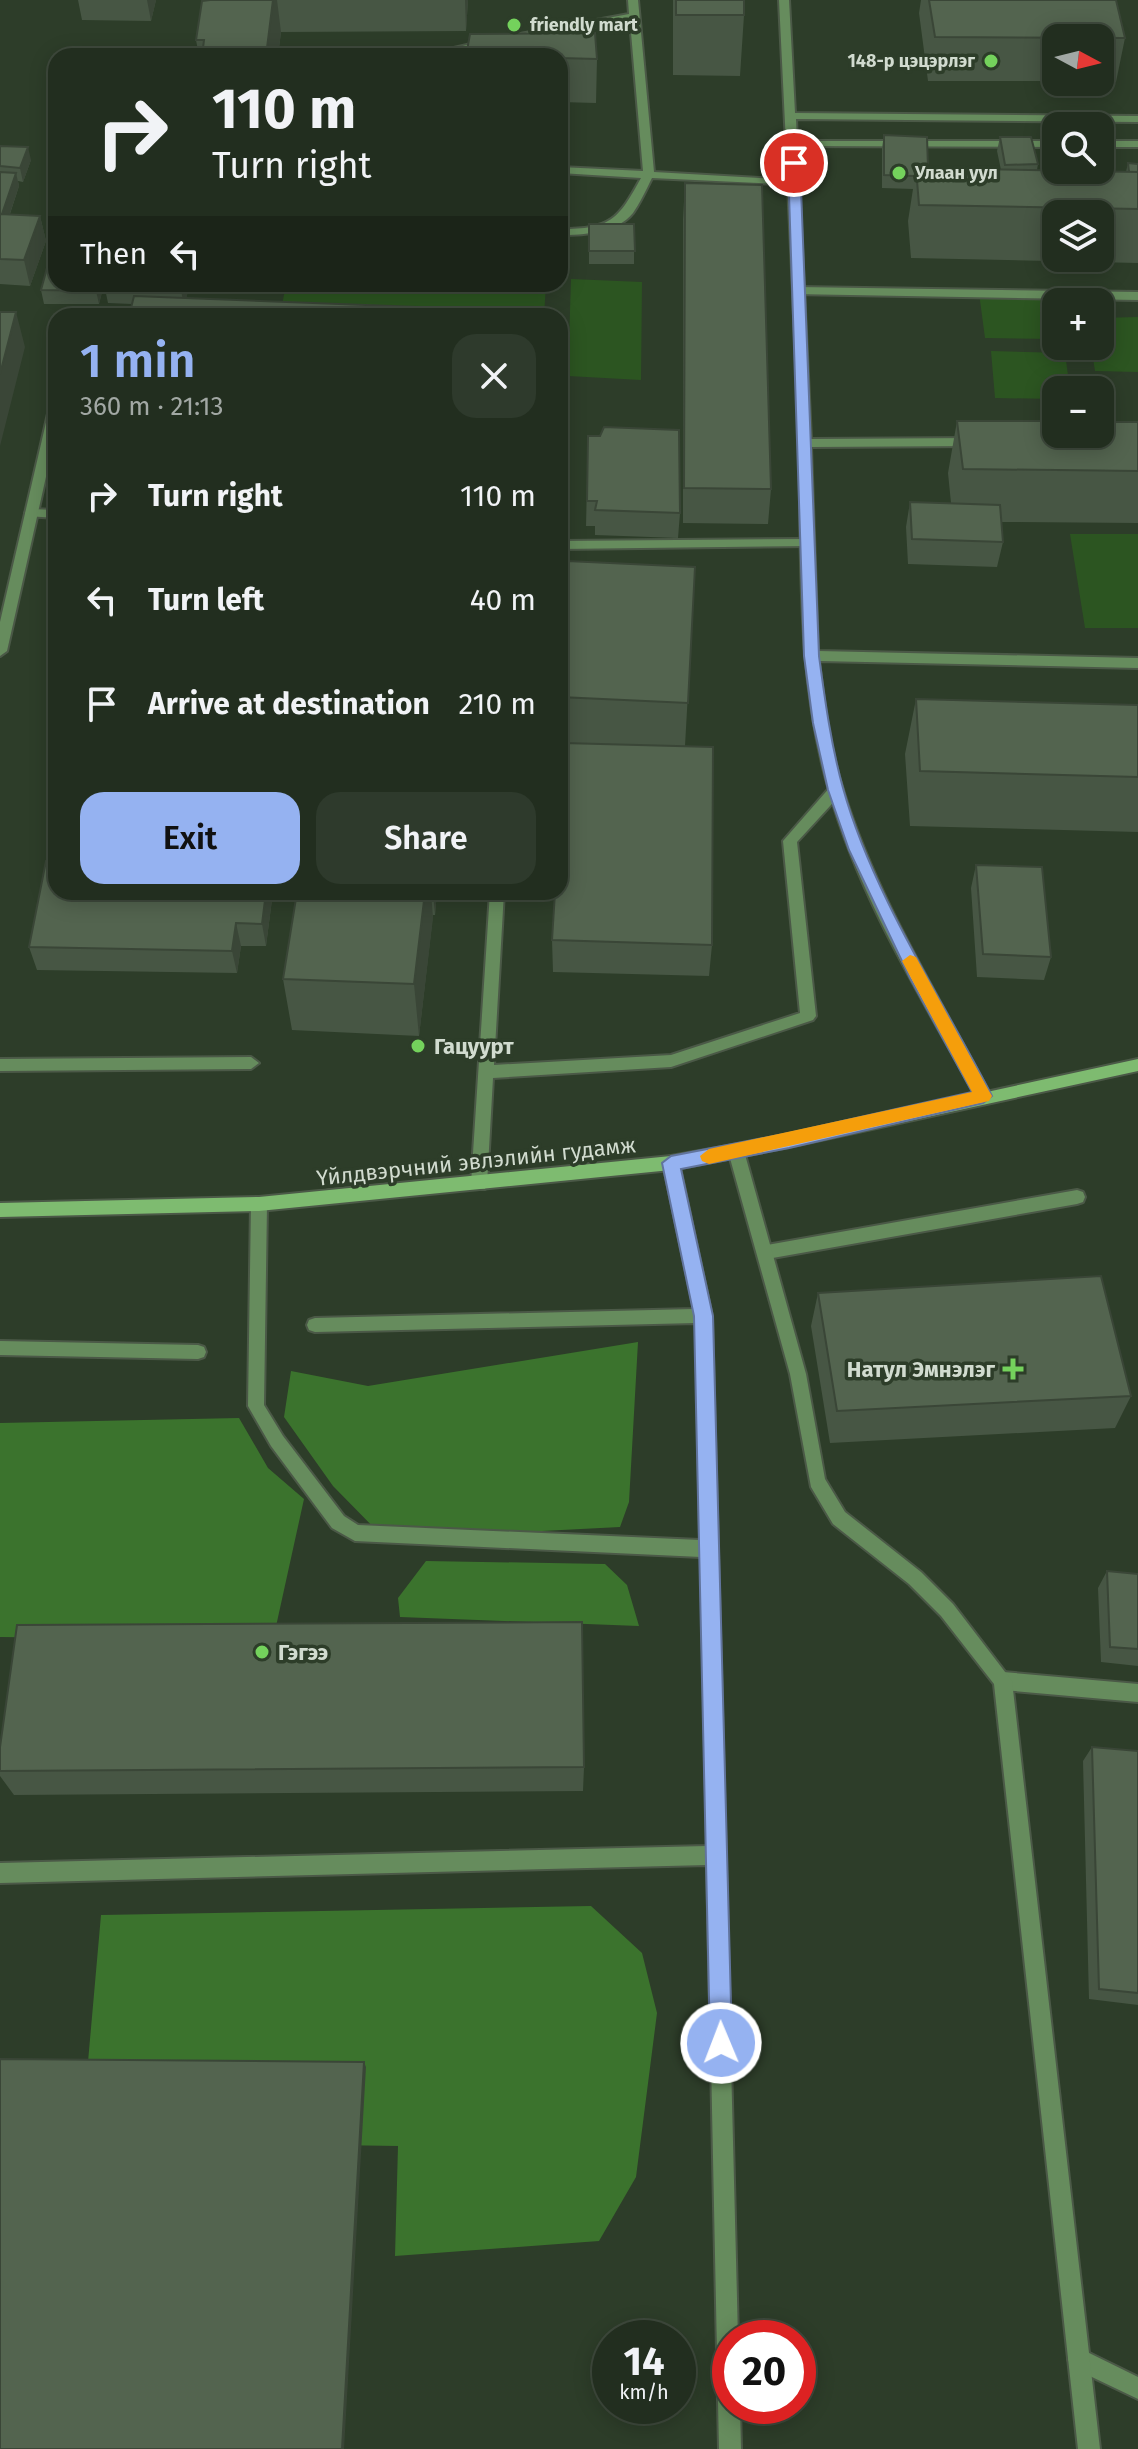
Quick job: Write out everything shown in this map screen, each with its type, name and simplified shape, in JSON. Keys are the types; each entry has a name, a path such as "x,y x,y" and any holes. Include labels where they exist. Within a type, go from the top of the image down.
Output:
{"main road":[{"name":"Үйлдвэрчний эвлэлийн гудамж","path":"0,1210 259,1204 671,1163 1138,1065"}],"street":[{"path":"568,232 610,225 627,213 649,174 640,53 632,17 633,0"},
{"path":"784,0 796,183 797,291 811,656 821,723 836,790 858,850 885,911 983,1096"},
{"path":"511,39 632,17"},
{"path":"462,48 496,42"},
{"path":"790,116 1138,119"},
{"path":"793,144 1042,144"},
{"path":"1114,144 1138,144"},
{"path":"568,170 796,183"},
{"path":"797,291 1138,296"},
{"path":"805,443 995,442"},
{"path":"0,651 48,447"},
{"path":"31,513 48,514"},
{"path":"568,545 806,543"},
{"path":"811,656 1138,663"},
{"path":"486,1072 671,1061 808,1016 790,841 836,790"},
{"path":"479,1184 497,900"},
{"path":"0,1065 251,1063"},
{"path":"736,1151 767,1252 798,1374 817,1481 839,1518 915,1578 947,1610 1003,1681 1089,2449"},
{"path":"671,1163 704,1316 730,2449"},
{"path":"767,1252 1077,1197"},
{"path":"259,1204 256,1406 277,1441 338,1522 355,1533 709,1549"},
{"path":"315,1325 704,1316"},
{"path":"0,1348 198,1352"},
{"path":"1003,1681 1138,1693"},
{"path":"0,1873 716,1855"},
{"path":"1079,2359 1138,2388"}],"green space":[{"path":"571,279 642,282 641,380 568,376"},
{"path":"284,292 546,292 544,308 282,308"},
{"path":"979,293 1042,294 1042,339 985,338"},
{"path":"1138,317 1138,372 1095,371 1093,360 1114,360 1114,318"},
{"path":"991,351 1042,352 1042,360 1066,360 1068,376 1042,376 1042,399 995,398"},
{"path":"1070,534 1138,534 1138,628 1085,628"},
{"path":"638,1342 629,1502 620,1527 385,1539 333,1486 284,1417 291,1371 368,1386"},
{"path":"239,1418 268,1468 304,1499 273,1640 0,1637 0,1423"},
{"path":"426,1561 605,1564 627,1585 639,1626 400,1617 398,1598"},
{"path":"591,1906 642,1953 657,2013 636,2177 599,2241 395,2256 398,2146 81,2141 101,1915"}],"building":[{"path":"273,0 267,48 203,48 204,40 196,40 202,1"},
{"path":"676,0 744,0 744,15 676,15"},
{"path":"929,0 1116,0 1125,38 1114,38 1114,24 1042,24 1042,38 935,37"},
{"path":"595,33 597,59 568,58 568,48 467,48 470,34"},
{"path":"884,135 927,137 928,168 916,168 915,176 884,175"},
{"path":"1000,137 1031,137 1038,164 1005,165"},
{"path":"0,146 28,147 20,168 0,166"},
{"path":"1128,163 1138,164 1138,172 1129,172"},
{"path":"916,168 1042,170 1042,184 1114,184 1114,172 1138,172 1138,209 1114,209 1114,200 1042,200 1042,207 919,205"},
{"path":"0,172 16,173 2,214 0,214"},
{"path":"685,183 762,185 771,489 684,488"},
{"path":"0,214 40,216 24,260 0,259"},
{"path":"589,224 634,224 635,251 589,251"},
{"path":"48,264 48,290 41,290"},
{"path":"134,296 443,308 131,308"},
{"path":"0,312 16,312 0,374"},
{"path":"957,421 1042,421 1042,448 1114,448 1114,422 1138,422 1138,471 963,469"},
{"path":"604,427 679,430 680,513 595,510 597,501 587,501 588,436 600,436"},
{"path":"910,502 1000,505 1003,542 912,539"},
{"path":"568,561 695,567 688,703 568,697"},
{"path":"916,699 1138,705 1138,777 920,771"},
{"path":"568,743 713,747 712,945 552,940 554,900 568,900"},
{"path":"46,861 48,900 265,900 262,924 236,923 232,951 29,947"},
{"path":"976,865 1042,867 1051,957 983,954"},
{"path":"296,900 424,900 414,984 283,979"},
{"name":"Натул Эмнэлэг","path":"1101,1276 1131,1396 837,1411 818,1293"},
{"path":"1107,1571 1138,1574 1138,1649 1110,1647"},
{"path":"582,1622 584,1767 0,1771 0,1747 17,1625"},
{"path":"1092,1747 1138,1751 1138,1993 1099,1989"},
{"path":"0,2059 364,2062 342,2449 0,2449"}],"slow traffic":[{"path":"709,1156 789,1141 983,1096 910,961"}],"place":[{"name":"friendly mart","path":"514,25"},
{"name":"148-р цэцэрлэг","path":"991,61"},
{"name":"Улаан уул","path":"899,173"},
{"name":"Гацуурт","path":"418,1046"},
{"name":"Натул Эмнэлэг","path":"1013,1369"},
{"name":"Гэгээ","path":"262,1652"}],"route":[{"path":"721,2043 704,1316 671,1163 789,1141 983,1096 918,978 858,850 836,790 821,723 811,656 794,163"}]}
